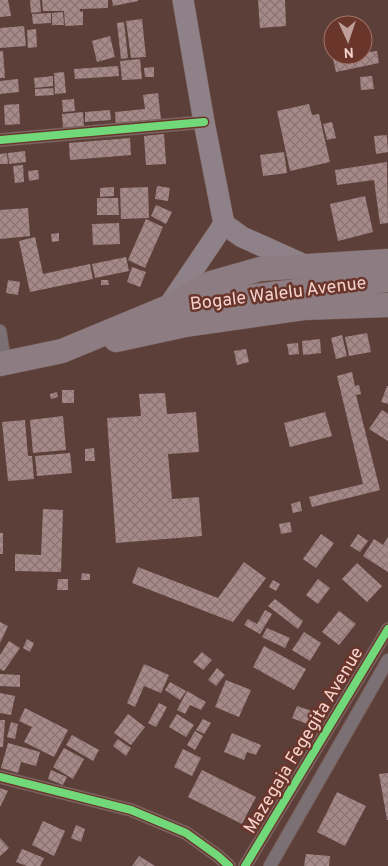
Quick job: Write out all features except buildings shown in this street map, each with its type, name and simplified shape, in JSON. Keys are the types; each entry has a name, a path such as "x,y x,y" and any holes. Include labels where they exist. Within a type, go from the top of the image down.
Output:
{"highway":[{"name":"Bogale Walelu Avenue","path":"2,364 62,351 168,307 211,283 260,269 388,261"},
{"name":"Bogale Walelu Avenue","path":"168,307 388,280"},
{"path":"62,351 185,325 236,317 304,308 388,305"}],"main road":[{"path":"183,0 224,224 242,237 307,266"},
{"path":"168,307 224,224"}],"street":[{"path":"0,140 204,122"},
{"path":"0,331 2,364"},
{"name":"Mazegaja Fegegita Avenue","path":"245,866 388,629"},
{"name":"Mazegaja Fegegita Avenue","path":"270,866 388,660"},
{"path":"0,777 131,810 186,833 218,856 228,866"}],"cycle path":[{"path":"0,140 204,122"},
{"path":"245,866 388,629"},
{"path":"0,777 131,810 186,833 229,866"}]}
